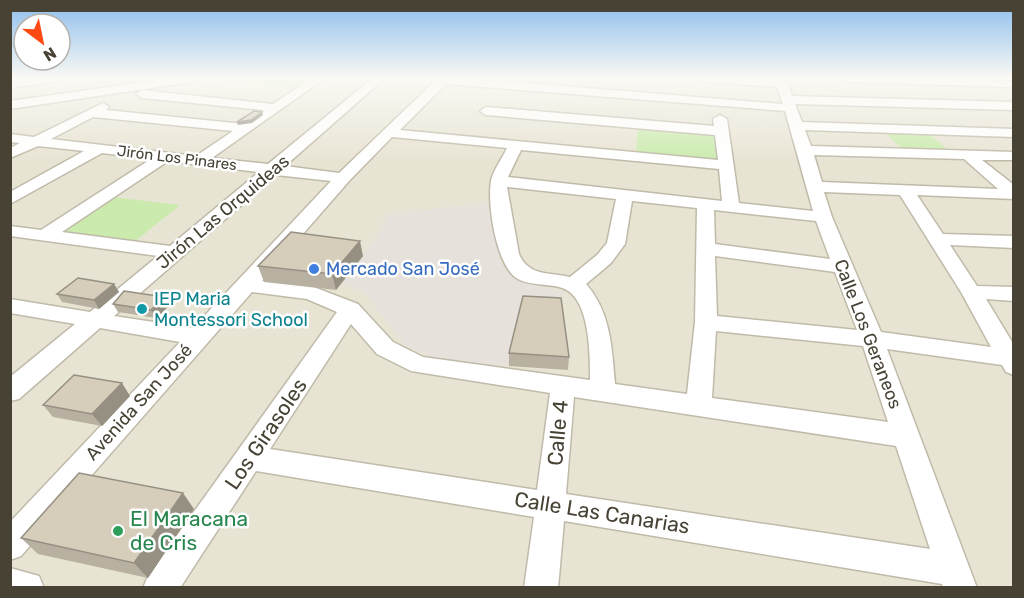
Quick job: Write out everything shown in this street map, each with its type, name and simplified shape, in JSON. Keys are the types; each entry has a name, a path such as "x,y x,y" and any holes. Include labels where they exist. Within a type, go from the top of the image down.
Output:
{"street":[{"path":"10,118 37,106"},
{"path":"10,154 106,106"},
{"path":"256,106 276,108"},
{"path":"198,161 279,106"},
{"name":"Jirón Las Orquideas","path":"10,392 348,106"},
{"name":"Avenida San José","path":"10,545 343,178 417,106"},
{"path":"476,126 490,106"},
{"path":"719,106 730,207"},
{"name":"Calle Los Geraneos","path":"789,106 805,150 823,217 872,339 957,578"},
{"path":"831,106 1014,134"},
{"path":"92,113 246,128"},
{"path":"476,126 516,145 725,165"},
{"path":"391,132 476,126 720,131"},
{"name":"Jirón Los Pinares","path":"10,138 343,178"},
{"path":"516,145 499,181 511,260 528,276 574,284 583,294 594,316 600,338 603,392"},
{"path":"10,199 99,148"},
{"path":"805,150 1014,156"},
{"path":"968,155 1014,194"},
{"path":"45,236 165,156"},
{"path":"499,181 823,217"},
{"path":"815,187 1014,194"},
{"path":"906,191 971,292 1011,362"},
{"path":"574,284 604,259 616,244 625,195"},
{"path":"699,406 706,322 705,204"},
{"path":"10,231 175,252"},
{"path":"937,238 1014,242"},
{"path":"707,249 843,267"},
{"path":"244,285 311,293 350,309 385,348 419,365 906,436"},
{"path":"971,292 1014,294"},
{"path":"10,306 197,337"},
{"name":"Los Girasoles","path":"160,588 350,309"},
{"path":"706,322 872,339 1011,362"},
{"name":"Calle 4","path":"541,588 562,386"},
{"name":"Calle Las Canarias","path":"250,458 551,505 957,578"},
{"path":"10,585 27,588"}],"shaded area":[{"path":"11,106 1013,106 1013,587 11,587"},
{"path":"488,203 502,265 513,277 563,292 560,311 523,308 509,366 425,361 426,352 418,352 406,347 364,292 341,283 376,238 388,214"}],"green space":[{"path":"638,127 715,135 718,160 636,153"},
{"path":"885,133 930,134 949,151 905,151"},
{"path":"111,197 180,205 132,244 57,233"}],"building":[{"path":"254,111 262,112 251,120 237,122"},
{"path":"291,232 360,241 332,274 258,266"},
{"path":"78,278 114,284 94,300 57,294"},
{"path":"124,291 164,297 151,310 113,304"},
{"path":"523,296 561,298 569,357 509,353"},
{"path":"74,375 122,383 92,414 43,405"},
{"name":"El Maracana de Cris","path":"79,473 183,493 134,563 21,538"}],"place":[{"name":"Mercado San José","path":"314,269"},
{"name":"IEP Maria Montessori School","path":"142,309"},
{"name":"El Maracana de Cris","path":"118,531"}]}
